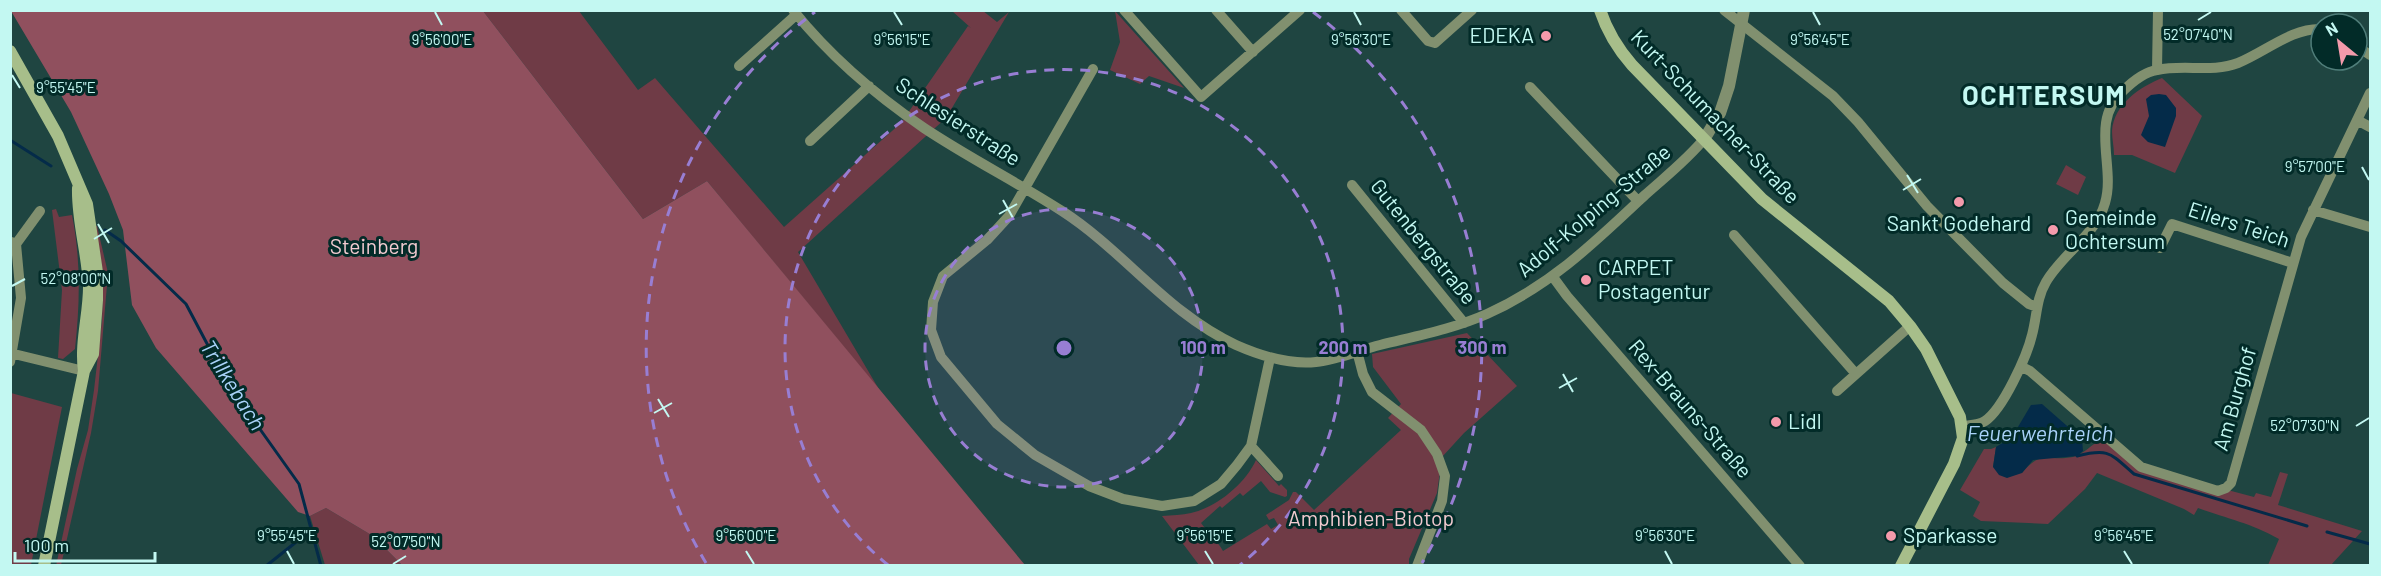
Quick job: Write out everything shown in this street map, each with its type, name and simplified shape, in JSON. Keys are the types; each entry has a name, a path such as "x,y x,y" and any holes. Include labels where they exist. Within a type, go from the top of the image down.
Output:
{"main road":[{"name":"Kurt-Schumacher-Straße","path":"1600,10 1606,28 1625,57 1762,199 1871,285 1911,326 1935,366 1963,426"},
{"path":"10,51 58,136 78,187 77,205 85,246 89,285 87,318 81,353 84,371 44,566"},
{"path":"1901,566 1962,446 1963,426"}],"street":[{"path":"1124,10 1201,97 1300,10"},
{"path":"1216,10 1253,52"},
{"path":"1401,10 1428,40 1435,43 1473,10"},
{"path":"1724,10 1833,96 1858,122 1927,207 2003,283 2029,304 2037,307"},
{"path":"1705,138 1720,113 1729,86 1744,10"},
{"path":"2157,70 2158,10"},
{"path":"739,66 794,13"},
{"name":"Schlesierstraße","path":"794,13 869,86 925,128 1026,188"},
{"path":"1963,426 1983,423 1990,417 2022,367 2033,333 2037,307 2046,282 2097,220 2105,204 2107,194 2104,140 2106,124 2114,102 2121,92 2144,75 2157,70 2222,68 2252,57 2309,30"},
{"path":"1093,69 1009,216 987,240 943,276 933,302 931,330 941,357 997,424 1035,455 1089,486 1123,499 1162,506 1194,501 1221,484 1251,446 1270,358"},
{"path":"810,141 869,86"},
{"path":"1530,87 1638,201"},
{"name":"Am Burghof","path":"2022,367 2030,371 2141,467 2218,491 2226,488 2231,483 2301,237 2370,93"},
{"path":"2357,120 2370,127"},
{"name":"Adolf-Kolping-Straße","path":"1026,188 1089,229 1138,276 1195,322 1239,346 1270,358 1317,362 1464,323 1515,301 1553,277 1688,157 1705,138"},
{"name":"Gutenbergstraße","path":"1352,185 1464,323"},
{"path":"2313,210 2370,227"},
{"path":"40,211 13,243 21,298 11,357 84,371"},
{"name":"Eilers Teich","path":"2160,248 2172,224 2293,263"},
{"path":"1734,235 1856,374"},
{"name":"Rex-Brauns-Straße","path":"1553,277 1587,320 1800,566"},
{"path":"1837,391 1911,326"},
{"path":"1357,351 1363,374 1372,392 1421,430 1437,454 1444,476 1442,501 1417,566"},
{"path":"1251,446 1278,476"}],"green space":[{"name":"Steinberg","path":"11,11 483,11 643,219 707,181 1025,565 402,565 373,536 326,508 310,516 298,512 156,348 132,305 123,230 109,194 71,112"},
{"path":"483,11 579,11 638,90 655,78 784,227 901,123 968,26 971,28 952,11 983,11 997,22 1009,12 946,118 798,252 880,391 707,181 643,219"},
{"path":"1115,11 1184,88 1149,76 1140,84 1110,70 1120,42"},
{"path":"2162,78 2202,116 2175,173 2132,155 2114,155 2112,131 2118,113 2137,92"},
{"path":"2066,165 2086,177 2078,195 2056,184"},
{"path":"56,209 59,217 72,215 78,265 79,298 75,349 63,359 58,358 62,290 52,210"},
{"path":"95,226 97,226 108,273 98,391 91,433 61,565 56,566 88,430 94,390 102,320 103,273"},
{"name":"Amphibien-Biotop","path":"1467,333 1517,386 1464,433 1442,457 1437,493 1409,559 1409,565 1199,565 1162,516 1191,513 1211,506 1245,478 1256,460 1279,486 1281,484 1287,490 1287,496 1270,492 1261,481 1243,496 1240,493 1222,508 1220,506 1201,523 1223,551 1267,524 1271,529 1278,525 1274,518 1269,520 1266,515 1289,500 1293,492 1296,492 1314,510 1401,430 1388,418 1401,404 1373,367 1372,354"},
{"path":"11,393 62,407 31,565 11,565"},
{"path":"2101,439 2141,467 2254,497 2256,493 2271,497 2280,472 2288,474 2278,505 2362,531 2331,565 2268,565 2279,539 2249,525 2198,508 2194,515 2097,473 2085,489 2048,524 1981,521 1973,516 1980,502 1960,490 1984,449 1996,447 1993,467 2022,473 2035,461 2076,456"},
{"path":"326,508 373,536 402,565 325,565 310,516"}],"water":[{"path":"2151,95 2166,95 2176,108 2176,116 2165,147 2148,142 2141,135 2149,116 2146,99"},
{"name":"Feuerwehrteich","path":"2042,404 2082,439 2083,451 2077,456 2033,460 2022,473 2007,478 1999,475 1993,467 1996,447 2012,437 2031,405"}],"waterway":[{"name":"Trillkebach","path":"10,140 51,166"},
{"name":"Trillkebach","path":"105,230 121,241 186,304 230,387 299,484 321,566"},
{"path":"2077,456 2096,452 2108,454 2134,474 2307,526"},
{"path":"266,566 310,531"},
{"path":"2327,532 2370,544"}],"place":[{"name":"EDEKA","path":"1546,36"},
{"name":"Sankt Godehard","path":"1959,202"},
{"name":"Gemeinde Ochtersum","path":"2053,230"},
{"name":"CARPET Postagentur","path":"1586,280"},
{"name":"Lidl","path":"1776,422"},
{"name":"Sparkasse","path":"1891,536"}],"district":[{"name":"OCHTERSUM","path":"2044,96"}]}
